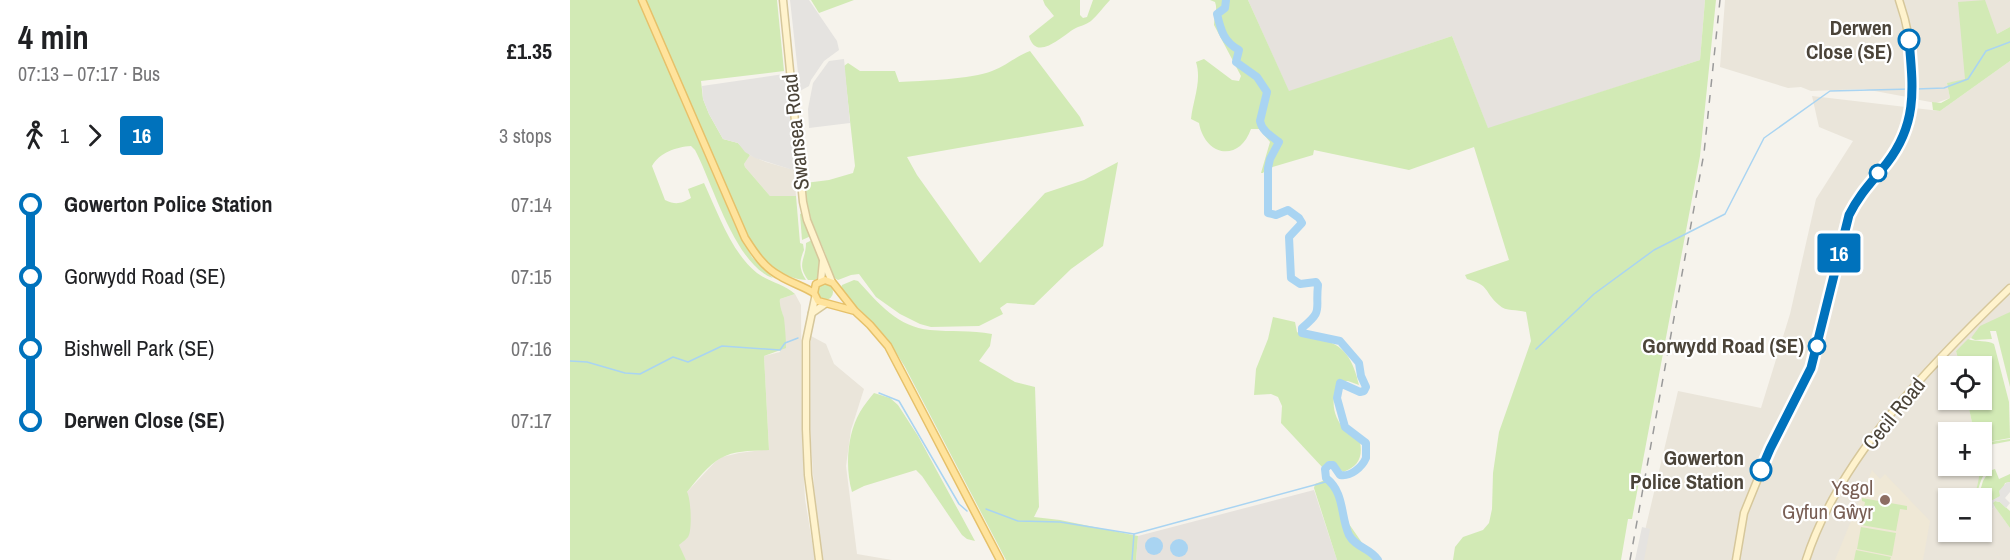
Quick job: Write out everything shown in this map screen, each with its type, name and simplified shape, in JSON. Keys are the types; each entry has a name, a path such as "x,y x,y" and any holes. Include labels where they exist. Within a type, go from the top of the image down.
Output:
{"main road":[{"path":"642,0 745,238 766,266 815,295 818,302 855,311"},
{"name":"Swansea Road","path":"783,0 803,202 807,220 832,282"},
{"path":"1736,560 1744,513 1770,449 1811,368 1849,215 1857,198 1887,163 1907,126 1912,99 1912,79 1909,40 1899,0"},
{"name":"Swansea Road","path":"819,282 823,260"},
{"path":"819,282 807,327 806,341 808,475 819,560"},
{"path":"799,284 832,282 855,311 879,335 898,363 1000,560"},
{"name":"Cecil Road","path":"1806,560 1829,504 1887,419 1929,370 2010,288"},
{"path":"812,313 837,297 838,291"},
{"path":"1731,560 1739,538"}],"shaded area":[{"path":"790,0 809,0 837,41 839,50 824,61 809,86 800,91"},
{"path":"1248,0 1705,0 1700,60 1488,129 1452,36 1289,92"},
{"path":"1725,0 1895,0 1904,34 1908,64 1907,97 1864,89 1811,91 1801,87 1788,88 1720,67"},
{"path":"1902,0 2010,0 2010,27 1997,34 1965,80 1947,83 1950,98 1936,103 1914,99"},
{"path":"844,59 850,123 809,128 808,109 813,83 829,61"},
{"path":"2010,61 2010,312 1973,336 1956,351 1957,356 1938,356 1938,410 1969,410 1972,422 1938,422 1938,476 1980,476 1977,488 1938,488 1938,542 1992,542 1992,509 1995,507 2010,528 2010,560 1638,560 1678,391 1761,408 1790,314 1816,199 1853,141 1819,127 1812,96 1940,111"},
{"path":"784,74 796,171 755,158 745,152 738,143 723,139 703,99 702,86"},
{"path":"750,155 794,170 796,196 770,196 745,167 744,164"},
{"path":"795,294 801,305 805,499 815,560 686,560 678,545 687,538 686,493 722,457 769,449 764,356 780,352 783,315 779,305 780,299"},
{"path":"811,336 826,344 834,364 864,389 851,430 846,466 857,554 892,560 823,560 816,517 810,428"},
{"name":"Ysgol Gyfun Gŵyr","path":"1872,470 1880,479 1885,474 1930,521 1923,560 1835,560"},
{"path":"2010,482 2010,492 2005,498 2010,503 2006,508 2000,502 1995,501 1993,503 1995,507 1992,509 1992,500 2000,496 1999,491"},
{"path":"1314,490 1337,560 1136,560 1138,536"},
{"path":"1642,527 1650,529 1644,560 1635,560"}],"green space":[{"path":"570,0 777,0 784,71 701,81 703,99 723,139 738,143 750,155 744,164 745,167 770,196 796,196 800,243 803,244 804,250 800,265 806,280 781,273 762,257 751,242 683,89 679,96 738,232 752,257 773,278 759,270 736,241 695,150 691,146 668,151 652,166 665,200 669,202 684,202 691,198 688,189 704,183 732,243 748,264 757,273 795,294 780,299 786,348 764,356 769,450 726,455 707,469 687,492 691,520 690,531 687,538 679,545 686,560 570,560"},
{"path":"811,0 854,0 819,13"},
{"path":"1043,0 1080,0 1080,15 1083,18 1087,17 1093,0 1110,0 1089,22 1056,42 1037,47 1029,36 1054,16"},
{"path":"1210,0 1248,0 1289,91 1452,36 1488,128 1700,60 1705,0 1716,0 1700,156 1632,519 1628,519 1621,560 1453,560 1455,547 1463,537 1483,530 1489,523 1499,432 1531,341 1526,312 1502,307 1483,287 1467,279 1465,275 1509,260 1474,147 1409,170 1314,150 1313,155 1266,169 1263,173 1261,173 1270,142 1259,129 1251,129 1246,140 1231,151 1215,148 1202,134 1199,123 1191,119 1198,83 1196,62 1204,59 1232,80 1239,81 1241,76 1214,25 1216,5"},
{"path":"1985,0 1997,34 2010,27 2010,61 1940,111 1933,110 1932,102 1941,103 1950,98 1947,83 1965,79 1958,2"},
{"path":"1030,51 1080,117 1084,126 907,157 917,175 980,263 1045,193 1084,180 1118,162 1103,246 1071,269 1034,305 1007,303 1000,308 1003,314 979,326 931,327 920,324 900,314 876,297 859,274 838,280 833,277 806,202 805,183 829,180 853,173 855,166 844,66 848,63 860,71 895,71 899,82 947,79 992,71"},
{"path":"802,213 811,236 802,240 800,214"},
{"path":"812,240 819,255 819,277 815,280 808,280 802,265 806,243"},
{"path":"854,280 858,281 890,313 908,324 930,330 992,334 990,346 979,361 1015,382 1035,387 1039,507 1034,517 1138,536 1136,560 1006,560 905,367 887,338 841,288 842,285"},
{"path":"825,284 833,292 825,300 817,292"},
{"path":"2010,312 2010,387 1996,331 1990,331 1992,339 1975,340 1971,338 1980,326"},
{"path":"1273,317 1295,322 1297,332 1328,341 1347,354 1351,361 1359,385 1342,381 1334,399 1337,419 1347,432 1360,442 1360,457 1356,464 1348,470 1343,472 1333,462 1328,461 1323,468 1281,423 1282,406 1278,397 1271,394 1254,395 1256,369 1268,339"},
{"path":"1968,339 1994,344 2009,402 2010,438 1992,441 1992,422 1972,422 1969,410 1992,410 1992,356 1957,356 1956,351"},
{"path":"874,393 890,398 898,405 918,436 975,541 962,535 916,470 852,492 848,472 848,451 852,430 860,412"},
{"path":"2010,439 2010,441 1992,444 1992,442"},
{"path":"1995,469 1999,479 2010,474 2010,482 2005,483 2001,496 1992,501 1992,488 1981,488 1986,476 1992,476 1992,470"},
{"path":"1979,476 1984,476 1976,488"},
{"path":"1330,478 1338,487 1349,524 1374,560 1337,560 1314,488 1315,484"},
{"path":"1862,498 1907,506 1907,510 1900,509 1896,531 1861,525 1865,502"},
{"path":"2000,502 2010,511 2010,528 1992,503"},
{"path":"1861,527 1896,533 1892,556 1857,549"},
{"path":"1856,550 1891,557 1890,560 1854,560"}],"water":[{"path":"1150,537 1158,537 1163,542 1161,553 1150,555 1145,550 1145,542"},
{"path":"1175,539 1183,539 1188,544 1186,555 1175,557 1170,552 1170,544"}],"waterway":[{"path":"1226,0 1225,8 1217,14 1222,31 1227,40 1239,50 1236,62 1257,77 1267,92 1260,121 1265,130 1279,142 1268,168 1268,213 1276,215 1288,210 1299,218 1302,223 1289,237 1291,278 1300,284 1316,282 1318,285 1317,310 1302,328 1302,333 1340,341 1359,363 1366,387 1360,392 1340,383 1337,398 1345,427 1366,443 1366,458 1362,465 1352,473 1340,475 1333,465 1325,469 1326,478 1339,497 1349,535 1355,543 1378,560"},
{"path":"1916,89 1944,88 1968,79 1986,51 2010,42"},
{"path":"1536,349 1594,294 1654,250 1725,214 1764,138 1830,91 1911,89"},
{"path":"570,361 587,362 625,373 640,374 673,357 688,362 722,346 780,350 785,343 798,338"},
{"path":"879,393 899,401 959,504 967,511"},
{"path":"986,509 1018,521 1060,522 1134,534 1329,481"},
{"path":"1132,560 1134,534"}],"railway":[{"path":"1630,560 1704,153 1720,0"}],"bus line":[{"name":"16","path":"1761,470 1811,368 1849,215 1857,198 1887,163 1907,126 1912,99 1909,40"}],"place":[{"name":"Derwen Close (SE)","path":"1909,40"},
{"name":"Gorwydd Road (SE)","path":"1817,346"},
{"name":"Gowerton Police Station","path":"1761,470"},
{"name":"Ysgol Gyfun Gŵyr","path":"1885,500"}]}
